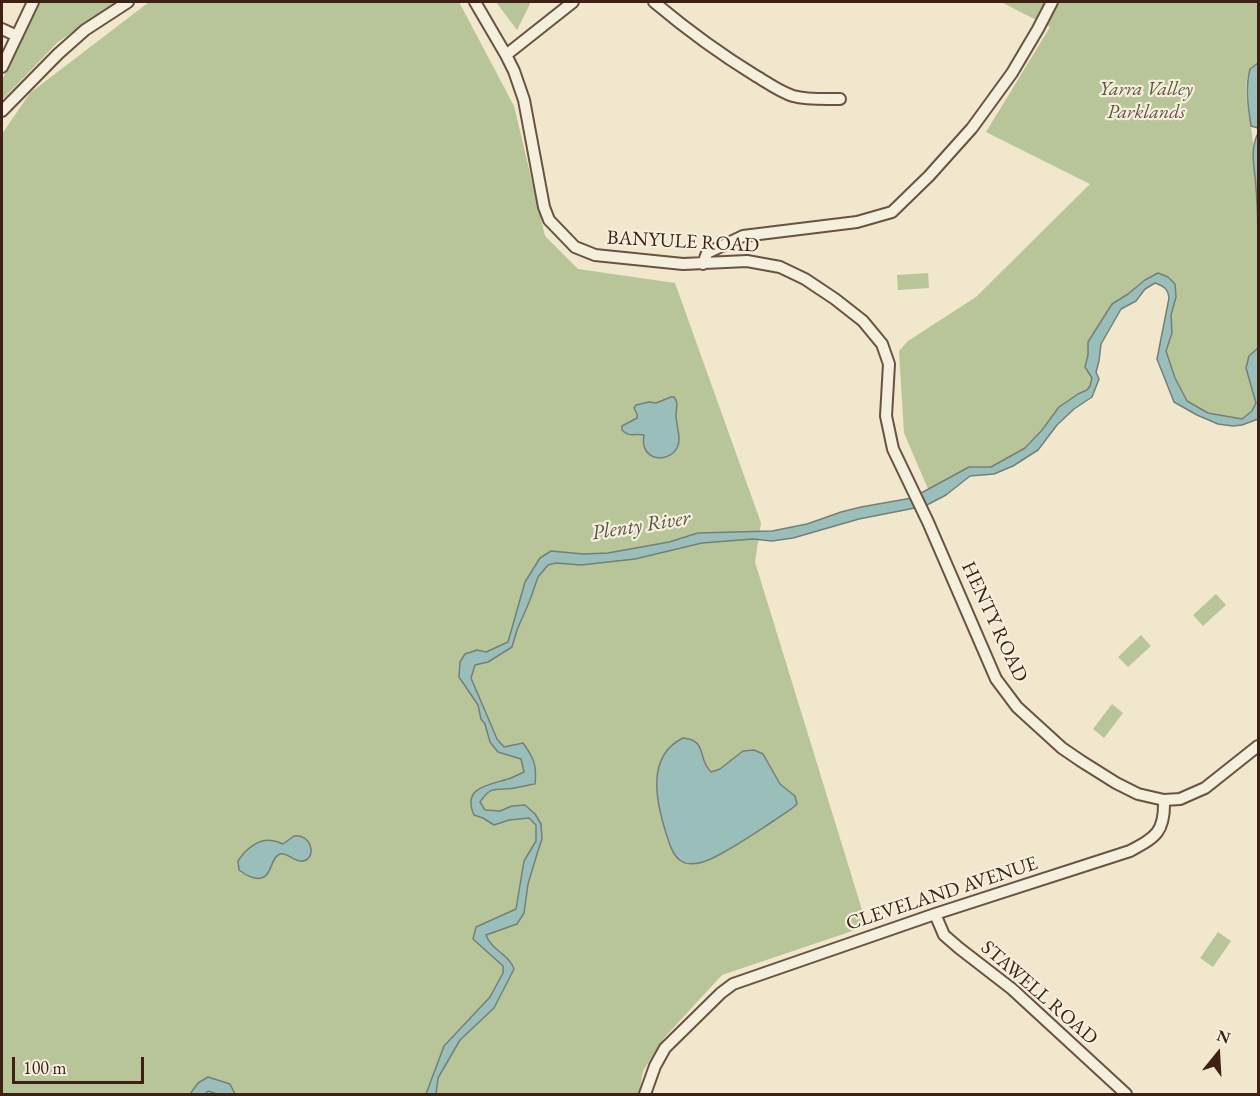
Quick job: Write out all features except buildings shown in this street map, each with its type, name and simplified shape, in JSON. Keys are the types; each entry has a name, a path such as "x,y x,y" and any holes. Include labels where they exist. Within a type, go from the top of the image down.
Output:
{"street":[{"path":"2,67 33,2"},
{"path":"2,111 85,30 128,2"},
{"name":"BANYULE ROAD","path":"475,2 506,55 524,100 544,207 549,220 575,247 595,255 682,264 747,261 780,267 805,279 836,299 862,321 882,344 889,364 886,416 893,449 928,522"},
{"path":"506,55 573,2"},
{"path":"654,2 730,60 774,87 793,96 804,98 840,98"},
{"path":"703,264 707,253 743,236 857,222 891,212 929,176 972,128 1012,73 1052,2"},
{"path":"2,29 16,36"},
{"name":"HENTY ROAD","path":"928,522 996,679 1017,707 1062,748 1081,761 1138,794 1164,800"},
{"path":"1164,800 1180,799 1205,788 1258,746"},
{"name":"CLEVELAND AVENUE","path":"645,1095 654,1066 666,1048 733,984 935,914 1130,851 1151,840 1160,829 1164,817 1164,800"},
{"name":"STAWELL ROAD","path":"935,914 944,935 1012,989 1126,1095"}],"green space":[{"path":"40,2 116,2 58,42 2,100 2,80"},
{"path":"149,2 459,2 514,106 545,236 578,269 675,283 761,523 755,562 867,926 722,975 664,1038 643,1071 639,1094 2,1094 2,134 30,93"},
{"path":"496,2 531,2 517,30"},
{"name":"Yarra Valley Parklands","path":"1001,2 1258,2 1258,63 1249,72 1246,90 1256,186 1258,348 1246,367 1256,403 1252,411 1242,419 1208,413 1187,401 1175,378 1166,351 1172,333 1171,315 1176,297 1168,277 1128,294 1112,304 1088,342 1085,367 1092,378 1089,386 1049,421 1025,448 991,467 973,466 928,489 904,433 899,351 908,341 976,297 1090,184 986,132 1050,27"},
{"path":"928,273 929,288 898,290 897,275"},
{"path":"1216,594 1226,605 1203,626 1193,615"},
{"path":"1141,635 1151,646 1128,667 1118,657"},
{"path":"1112,704 1123,713 1104,738 1093,729"},
{"path":"1218,932 1231,941 1213,967 1200,958"}],"water":[{"path":"1258,63 1258,128 1251,126 1247,91 1250,69"},
{"path":"1258,133 1258,260 1253,153"},
{"path":"1158,273 1168,277 1175,284 1176,297 1171,315 1172,333 1166,351 1175,378 1187,401 1208,413 1242,419 1252,411 1256,403 1246,368 1249,356 1258,348 1258,419 1242,425 1218,424 1174,402 1157,359 1169,298 1165,288 1155,283 1145,289 1136,301 1121,309 1101,344 1096,372 1099,379 1092,397 1074,409 1057,425 1038,450 1013,466 994,474 970,476 946,495 925,506 859,519 793,538 772,541 753,539 702,543 635,559 581,565 556,563 548,565 538,577 512,647 488,662 475,665 471,678 497,739 504,747 523,743 532,758 536,772 535,784 495,789 484,796 480,802 485,810 500,811 512,806 525,805 535,814 541,824 542,839 528,884 524,913 517,924 486,935 514,969 494,1008 460,1040 438,1078 436,1094 426,1094 444,1046 490,997 503,973 503,966 473,939 476,927 516,909 524,861 536,841 536,825 529,818 509,820 494,825 474,815 471,798 475,792 487,785 524,772 521,759 498,752 490,742 478,705 459,677 460,662 465,654 477,650 486,652 508,642 525,582 540,558 551,551 583,554 608,553 669,542 698,533 772,531 807,524 861,507 912,498 969,467 991,467 1025,448 1059,407 1087,390 1092,378 1085,367 1088,342 1112,304"},
{"path":"671,397 676,399 677,403 679,436 677,448 667,456 655,457 646,450 644,435 627,434 622,430 622,426 637,418 634,408 636,405 656,403"},
{"path":"683,738 696,742 711,772 720,769 743,751 754,750 763,754 780,784 795,796 797,804 714,858 695,864 681,861 673,852 666,833 659,807 657,780 663,756 671,746"},
{"path":"294,836 304,838 310,845 311,854 306,860 299,861 280,854 276,856 267,874 258,878 239,870 238,861 253,845 268,840 283,844"},
{"path":"208,1077 230,1084 235,1094 217,1094 208,1091 205,1094 190,1094 198,1083"}],"water label":[{"name":"Plenty River","path":"641,526"}]}
